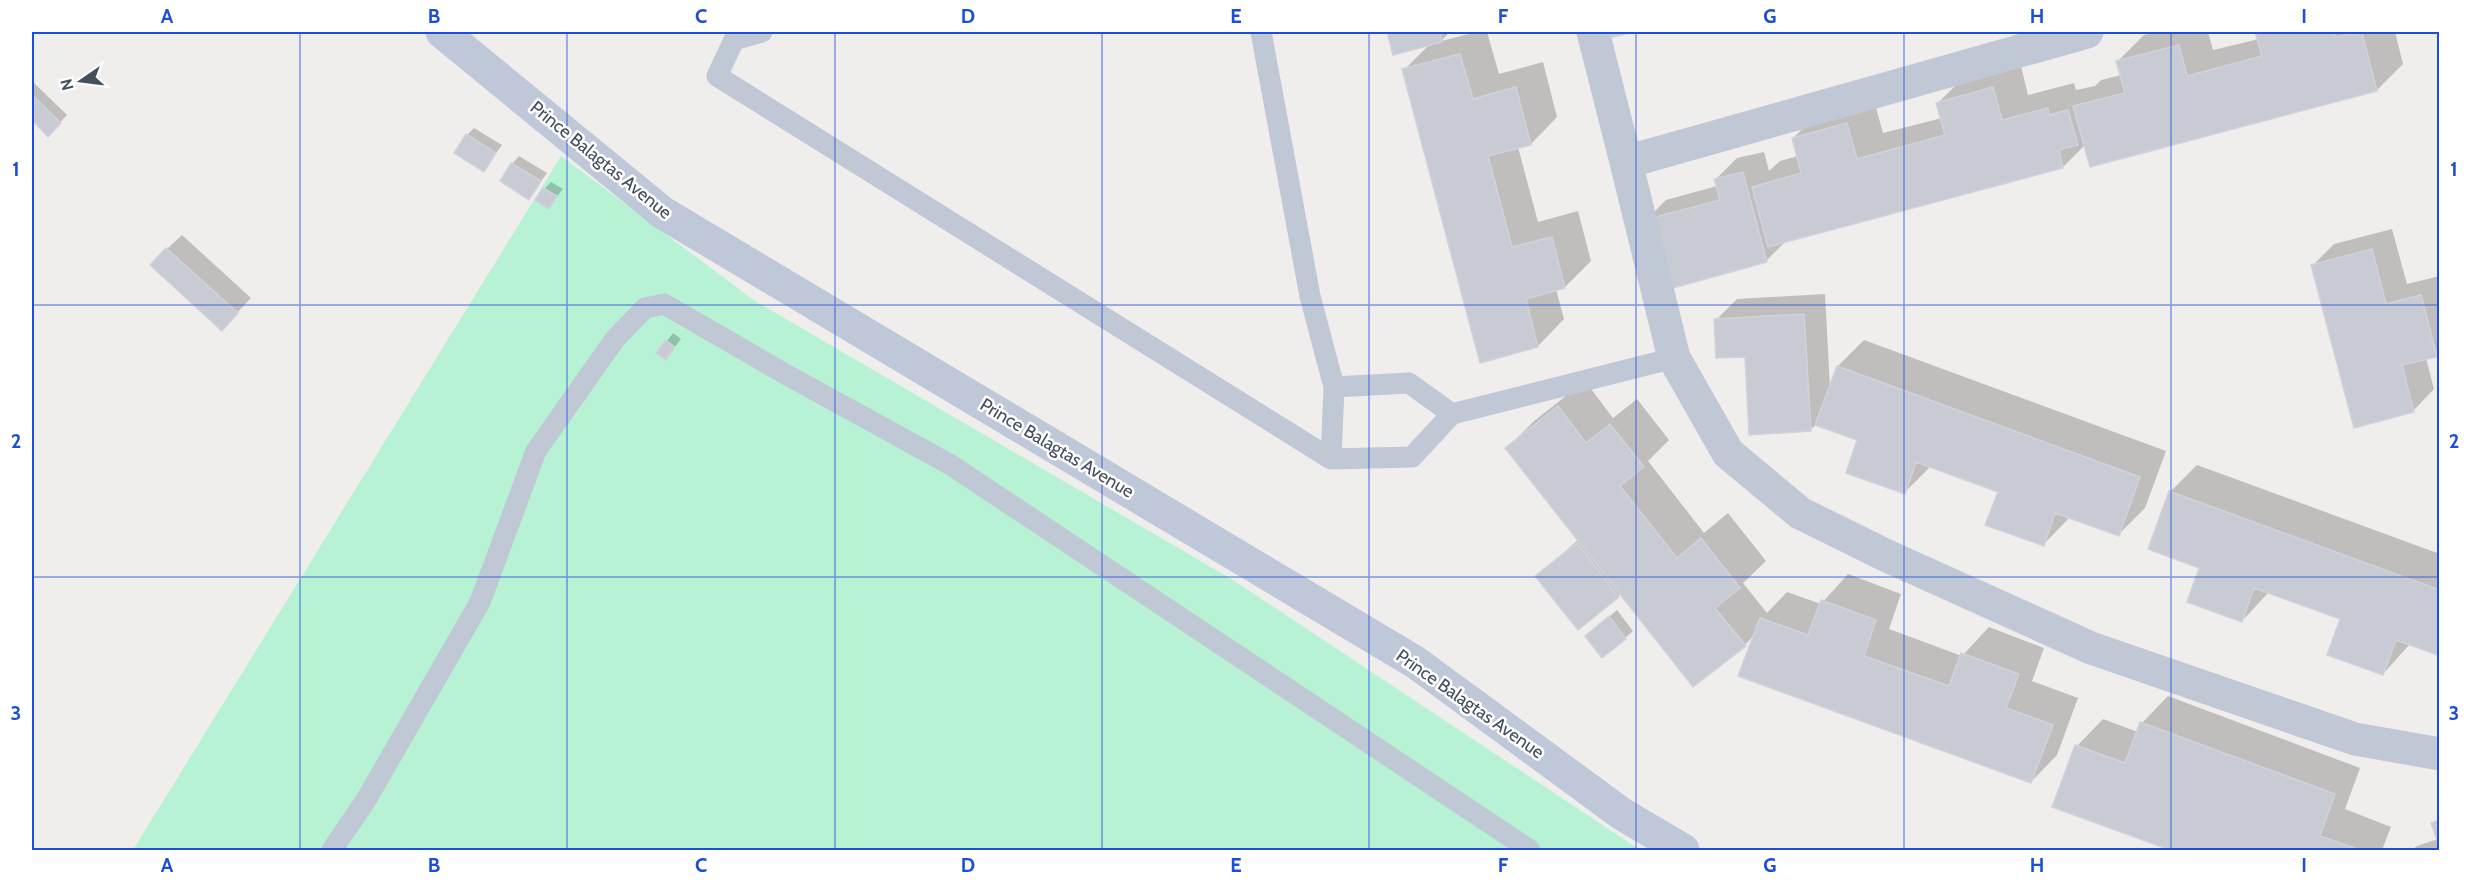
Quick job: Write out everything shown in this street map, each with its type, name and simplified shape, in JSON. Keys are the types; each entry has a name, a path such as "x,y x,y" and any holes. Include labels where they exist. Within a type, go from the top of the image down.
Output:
{"main road":[{"name":"Prince Balagtas Avenue","path":"442,32 663,213 1415,662 1622,814 1683,850"}],"street":[{"path":"1593,32 1674,358 1728,453 1800,513 1885,555 2091,648 2355,739 2439,754"},
{"path":"1626,162 2087,32"}],"lane":[{"path":"762,32 734,40 717,76 1331,459 1412,457 1452,414 1674,358"},
{"path":"1261,32 1310,296 1334,387 1331,459"},
{"path":"332,850 366,800 480,602 536,451 615,339 645,308 664,304 951,465 1530,850"},
{"path":"1334,387 1409,383 1452,414"}],"green space":[{"path":"561,156 755,301 1233,580 1640,850 133,850"}],"building":[{"path":"1387,32 1440,32 1442,42 1393,55"},
{"path":"1598,32 1634,32 1600,40"},
{"path":"2255,32 2334,32 2335,37 2362,32 2377,91 2090,167 2073,106 2125,93 2116,61 2179,45 2187,76 2262,56"},
{"path":"1460,54 1473,99 1516,87 1531,145 1488,156 1512,247 1552,237 1565,288 1526,299 1538,347 1480,363 1402,69"},
{"path":"1993,87 2002,120 2048,108 2049,115 2068,110 2078,145 2059,150 2063,168 1768,247 1752,187 1801,173 1792,138 1847,123 1857,159 1945,135 1936,103"},
{"path":"32,95 61,123 48,137 32,120"},
{"path":"466,134 496,153 484,172 454,153"},
{"path":"511,163 541,181 529,200 500,181"},
{"path":"1743,172 1767,262 1662,291 1644,220 1720,200 1714,179"},
{"path":"543,188 557,196 549,209 535,200"},
{"path":"166,248 238,313 222,331 150,265"},
{"path":"2372,249 2386,304 2421,295 2437,357 2402,365 2414,412 2354,428 2311,265"},
{"path":"1804,314 1811,431 1749,435 1745,357 1716,358 1714,319"},
{"path":"665,340 675,347 666,360 656,353"},
{"path":"1837,366 2140,477 2119,536 2055,513 2044,546 1985,525 1998,492 1916,462 1905,494 1846,473 1857,440 1815,425"},
{"path":"1558,406 1586,443 1610,424 1644,467 1620,486 1677,558 1701,538 1740,588 1715,608 1746,646 1693,687 1505,448"},
{"path":"2169,491 2440,590 2440,656 2396,640 2383,675 2327,655 2340,619 2254,588 2242,622 2187,602 2199,568 2148,549"},
{"path":"1577,543 1619,597 1578,630 1535,576"},
{"path":"1821,600 1876,620 1864,656 1949,686 1961,653 2019,674 2006,708 2053,725 2031,783 1738,676 1760,618 1808,635"},
{"path":"1609,616 1626,639 1602,658 1585,636"},
{"path":"2140,722 2335,794 2320,836 2360,850 2170,850 2052,807 2075,745 2125,763"},
{"path":"2440,820 2440,849 2431,823"}]}
